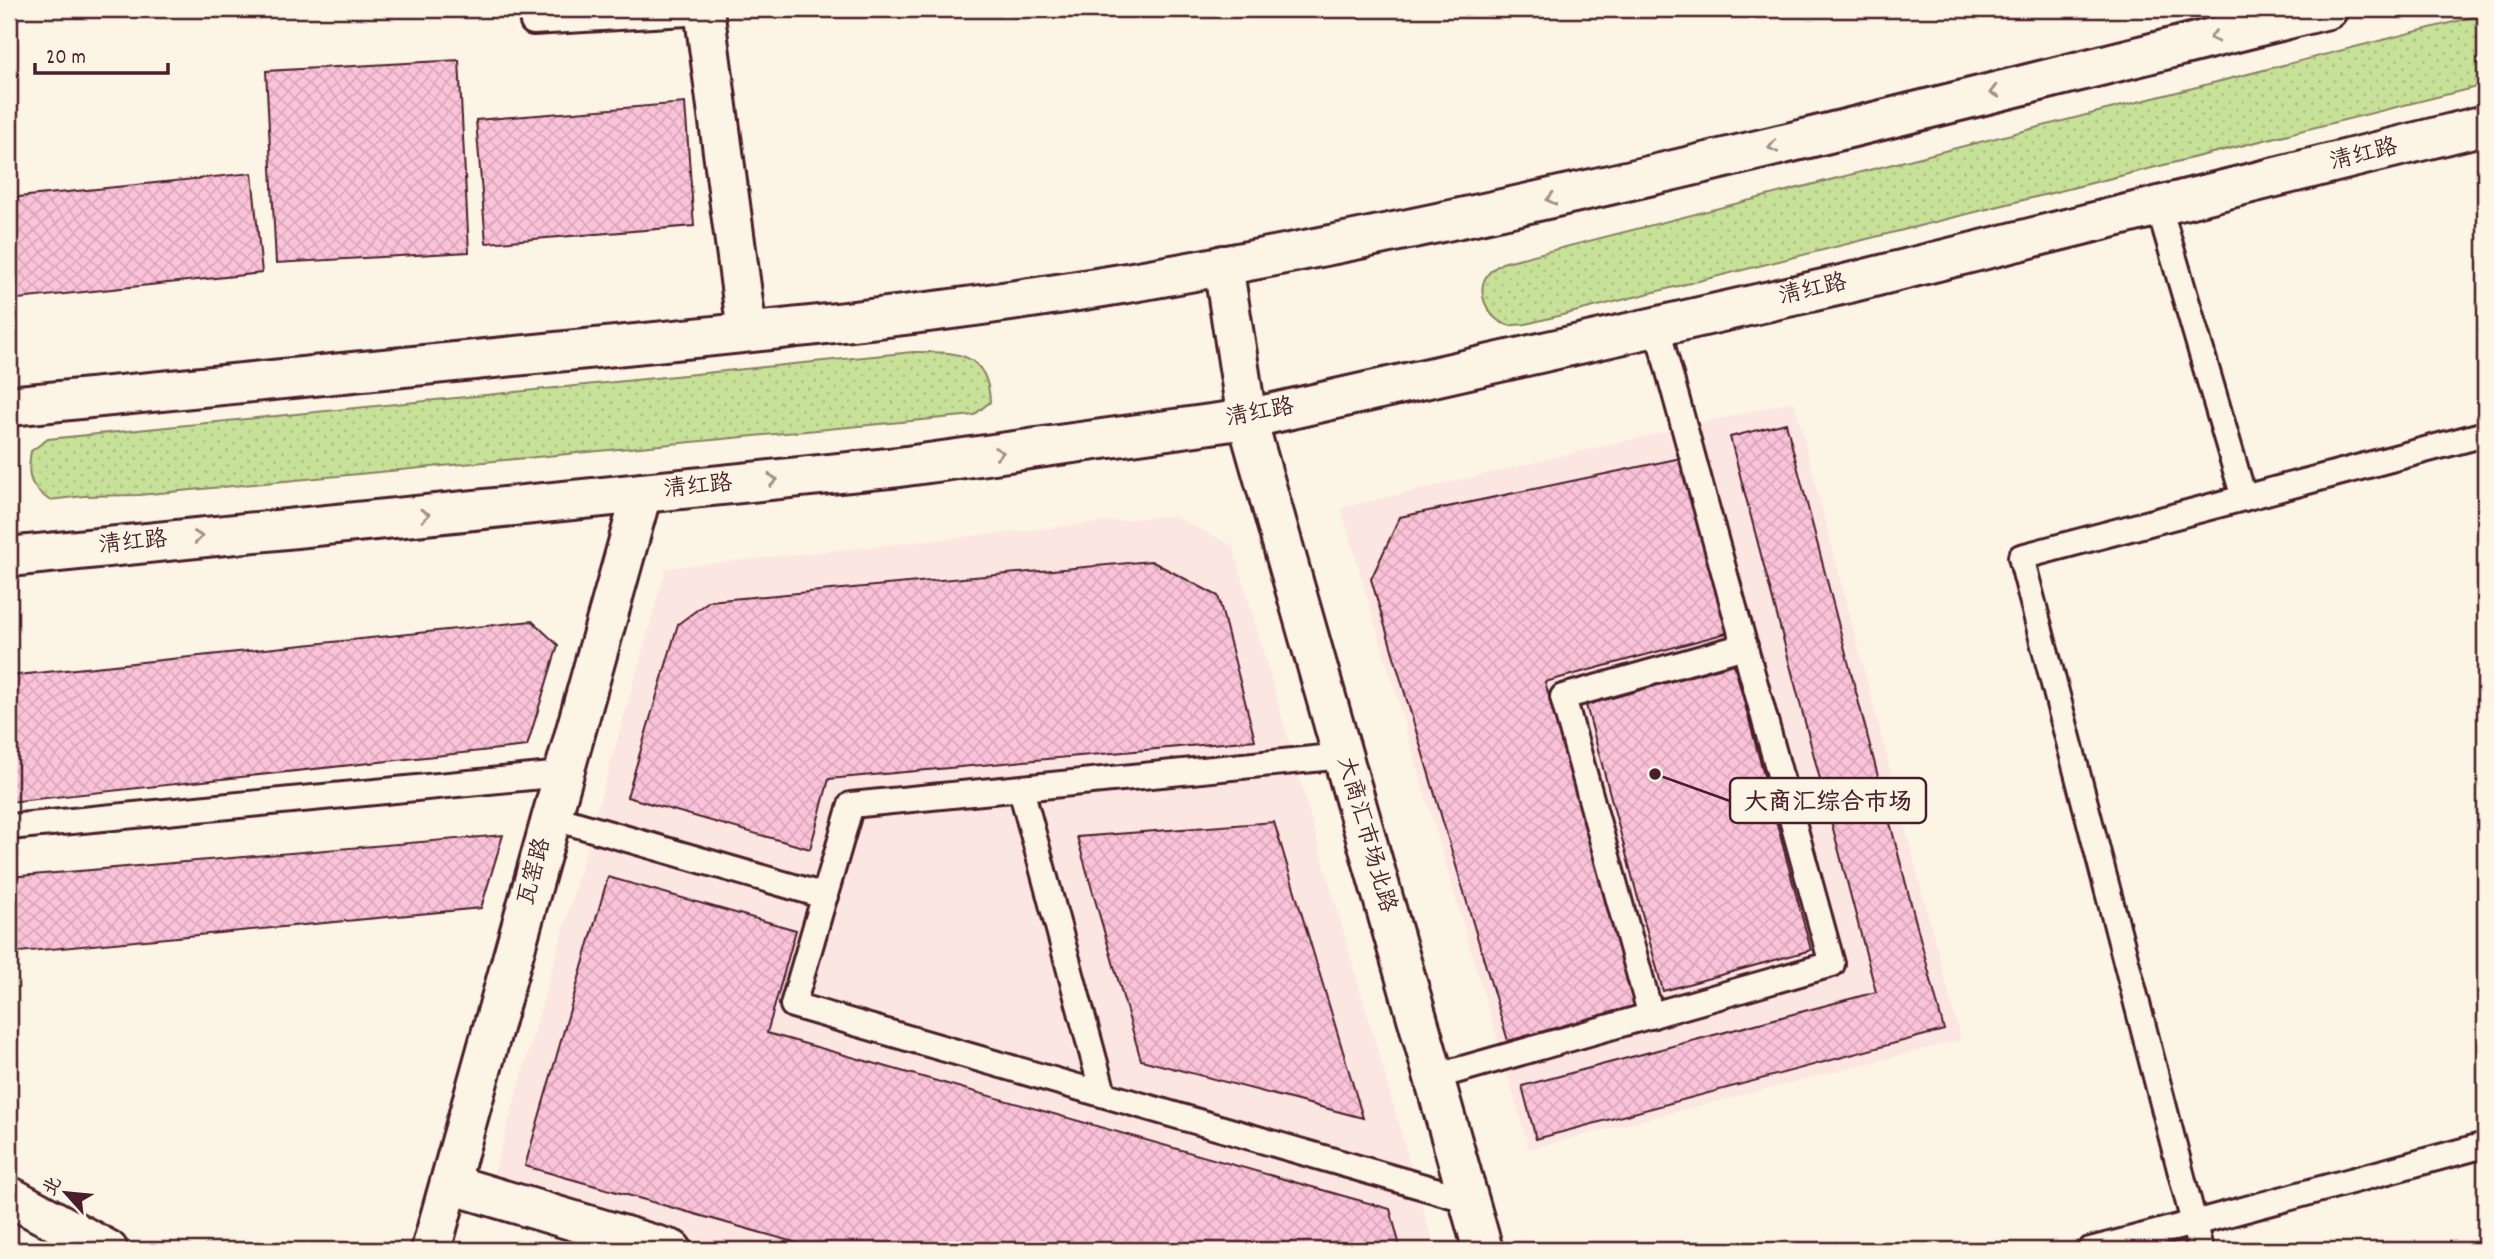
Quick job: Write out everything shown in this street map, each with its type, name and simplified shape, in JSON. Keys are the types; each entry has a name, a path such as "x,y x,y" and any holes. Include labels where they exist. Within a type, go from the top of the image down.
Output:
{"main road":[{"path":"9,406 920,313 1124,283 1336,244 1542,201 1806,139 2328,9"},
{"path":"704,10 747,332"},
{"name":"清红路","path":"9,557 899,467 1247,419 1657,328 2485,125"},
{"name":"大商汇市场北路","path":"1223,265 1247,419 1483,1250"},
{"name":"瓦窑路","path":"431,1250 642,493"},
{"path":"450,1184 672,1250"},
{"path":"9,1196 108,1250"}],"lane":[{"path":"533,22 704,10"},
{"path":"2159,207 2244,498"},
{"path":"1434,1077 1832,964 1657,328"},
{"path":"2200,1250 2021,557 2485,434"},
{"path":"1651,1016 1563,697 1745,646"},
{"path":"1343,756 851,805 793,1005 1469,1200"},
{"path":"9,827 563,774"},
{"path":"1021,789 1103,1093"},
{"path":"551,817 825,896"},
{"path":"2091,1250 2485,1145"}],"shaded area":[{"path":"1794,401 1961,1040 1529,1149 1341,508"},
{"path":"1172,515 1233,546 1435,1250 729,1250 492,1180 666,568"}],"green space":[{"path":"2485,14 2485,85 1526,324 1502,323 1488,309 1483,297 1486,277 1502,263"},
{"path":"913,352 955,354 976,363 988,385 990,402 974,415 139,495 49,500 37,490 29,474 31,451 48,439"}],"building":[{"path":"459,60 469,252 276,263 266,71"},
{"path":"685,103 694,226 486,243 476,120"},
{"path":"252,173 262,273 9,300 9,198"},
{"path":"1786,423 1944,1030 1536,1139 1522,1086 1876,992 1730,437"},
{"path":"1686,457 1734,631 1545,682 1637,1005 1508,1041 1371,579 1400,517"},
{"path":"1151,561 1218,596 1255,740 829,779 810,849 627,797 678,624 709,601"},
{"path":"532,621 558,645 527,746 9,802 9,676"},
{"path":"1734,664 1811,950 1663,991 1586,705"},
{"path":"1274,822 1363,1118 1141,1060 1077,837"},
{"path":"503,835 481,908 9,953 9,877"},
{"path":"608,877 796,930 767,1033 1390,1209 1401,1250 822,1250 525,1166"}],"place":[{"name":"大商汇综合市场","path":"1655,774"}]}
